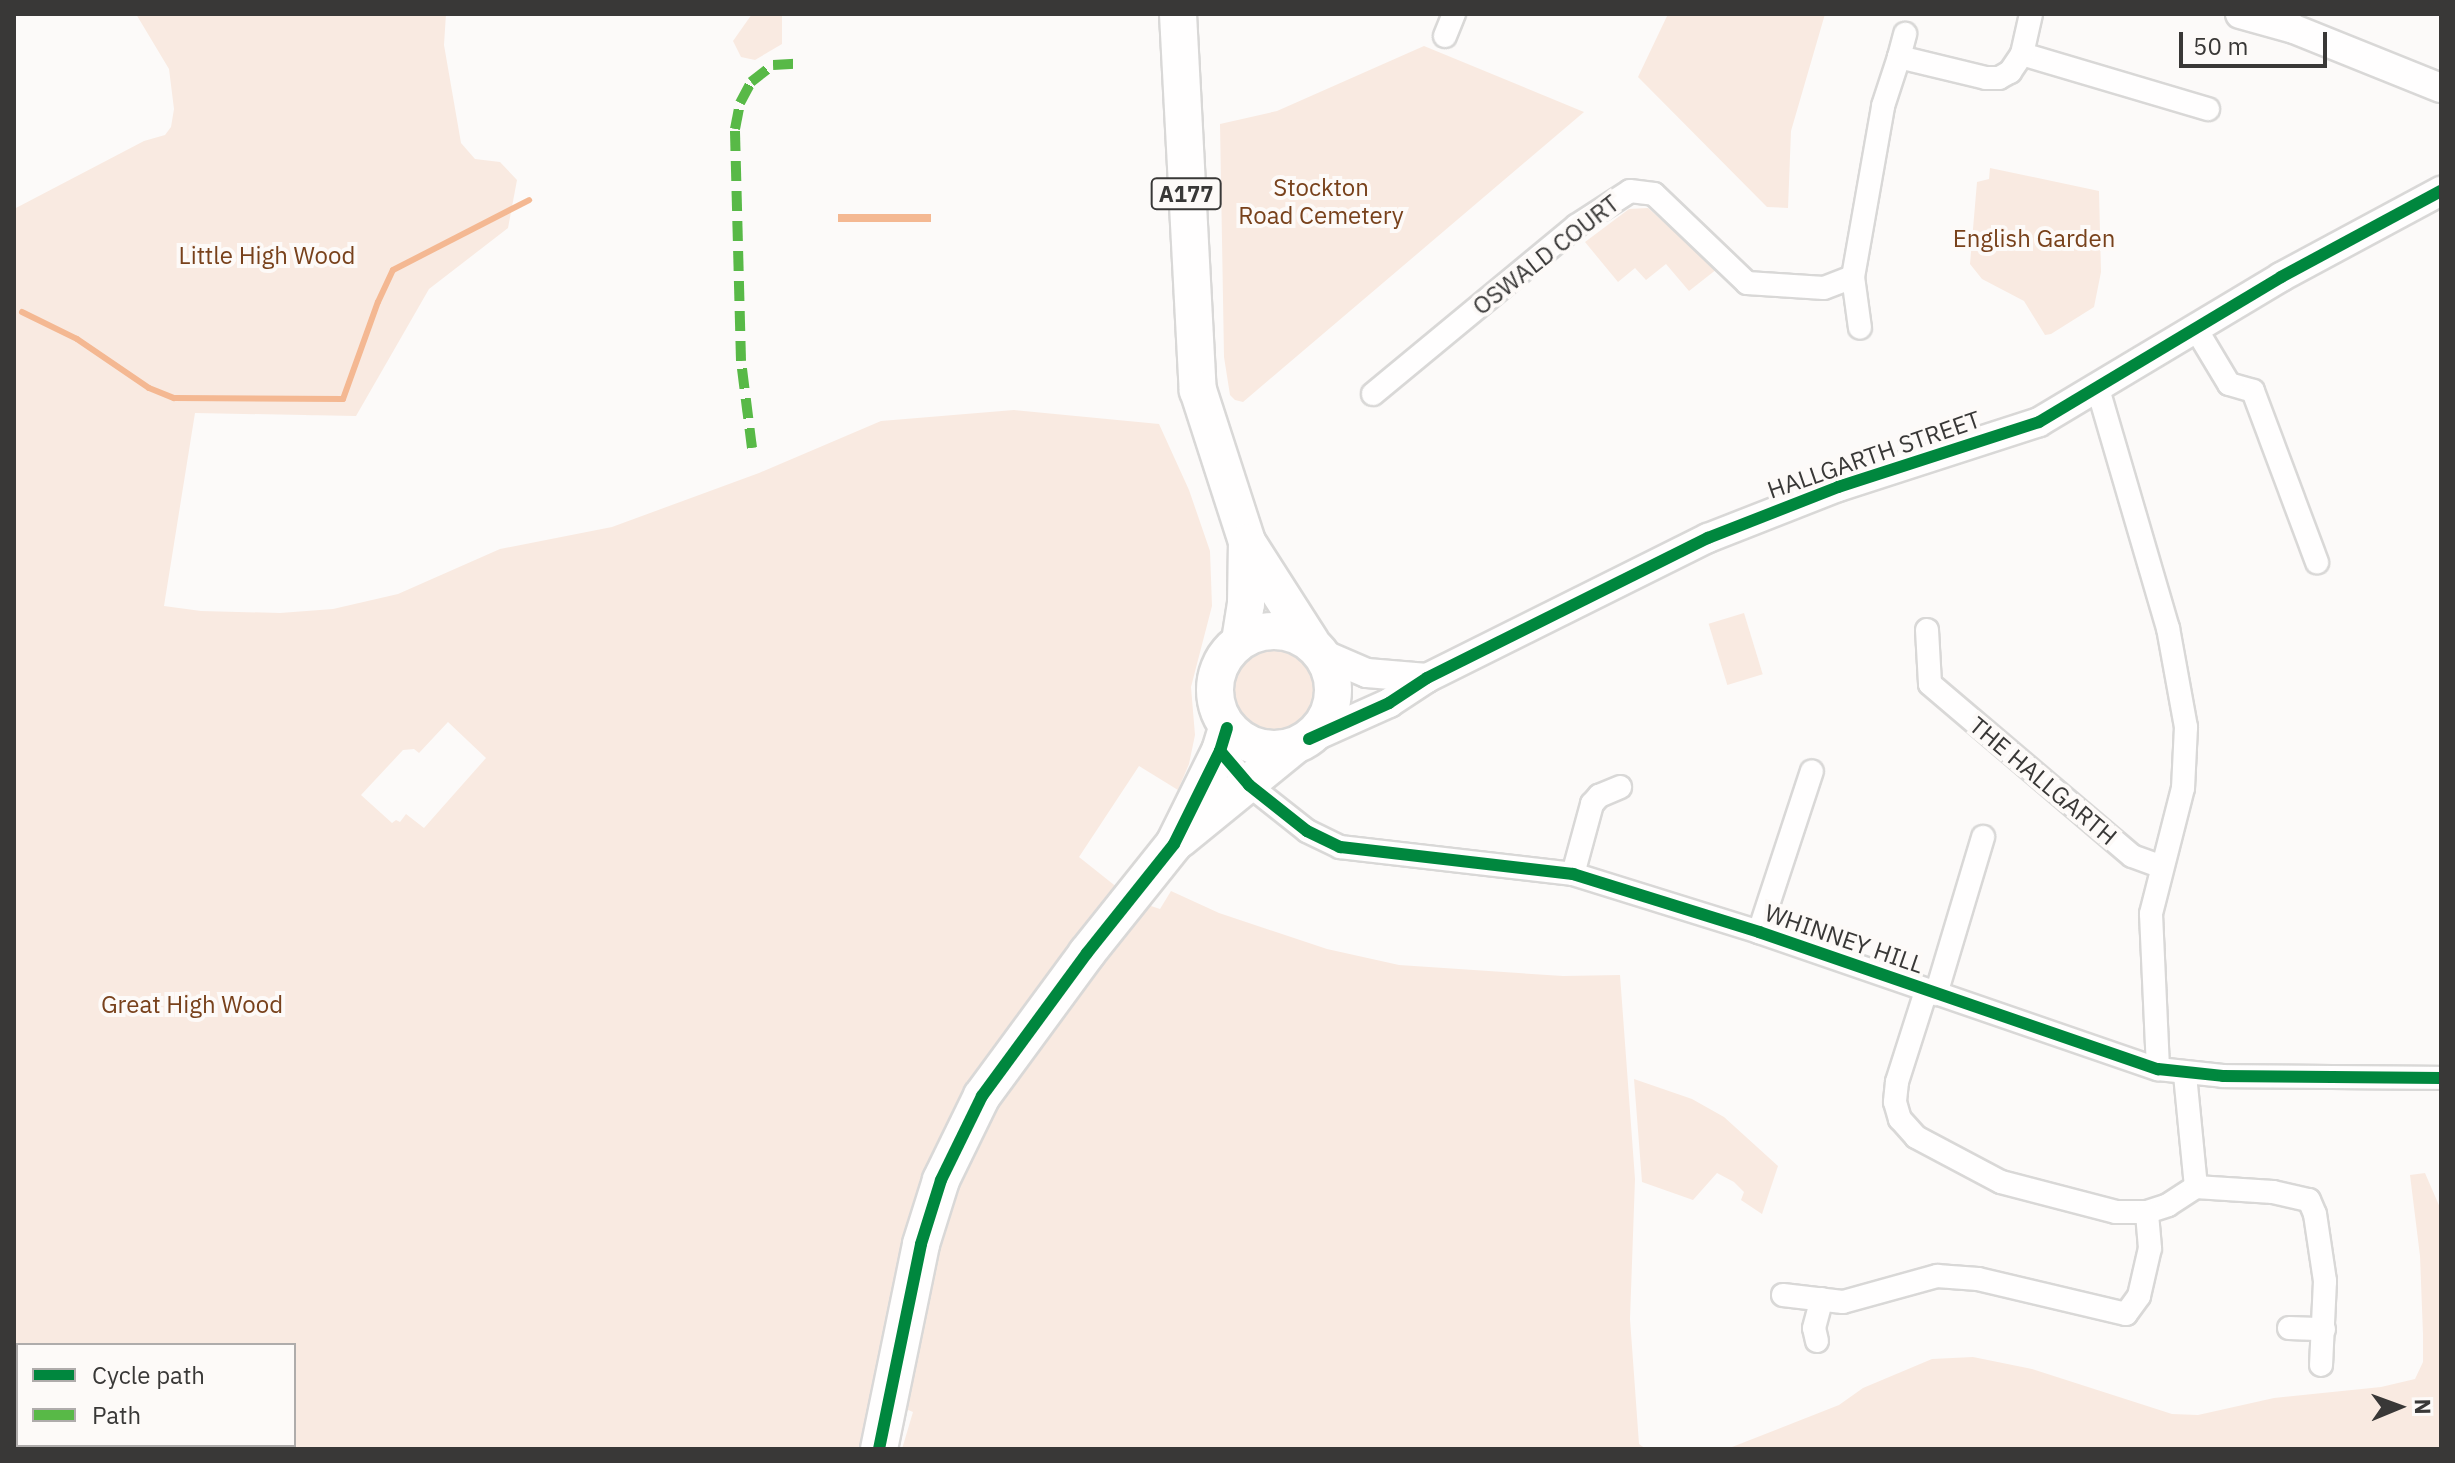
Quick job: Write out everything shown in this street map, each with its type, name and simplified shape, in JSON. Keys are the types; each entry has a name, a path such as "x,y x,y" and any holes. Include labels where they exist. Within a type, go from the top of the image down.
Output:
{"main road":[{"name":"A177","path":"1178,14 1195,374 1205,419 1247,542 1246,604 1240,641"},
{"path":"1174,844 1323,724 1332,705 1330,667 1247,542"},
{"path":"879,1449 921,1244 941,1180 975,1110 1087,953 1174,844 1224,740 1214,692 1222,663 1240,641 1257,633 1275,631 1316,647"},
{"path":"1224,740 1275,750 1301,743"}],"street":[{"path":"1445,36 1454,14"},
{"path":"1899,57 1986,78 1999,78 2010,72 2022,54 2031,14"},
{"path":"2240,14 2294,29 2441,88"},
{"path":"1860,328 1853,277 1883,106 1905,34"},
{"path":"2022,54 2208,109"},
{"name":"OSWALD COURT","path":"1373,394 1576,226 1630,191 1654,194 1747,283 1824,288 1853,277"},
{"name":"HALLGARTH STREET","path":"1301,743 1389,703 1427,678 1708,538 1838,487 2039,422 2281,277 2441,191"},
{"path":"2196,329 2229,384 2253,391 2317,562"},
{"path":"2098,389 2152,569 2181,684 2187,760 2149,934 2158,1069"},
{"name":"THE HALLGARTH","path":"1927,630 1929,694 2132,856 2162,867"},
{"path":"1316,647 1367,673 1427,678"},
{"name":"WHINNEY HILL","path":"1224,740 1249,785 1307,831 1340,847 1573,874 1759,932 2158,1069 2185,1075 2441,1078"},
{"name":"WHINNEY HILL","path":"1759,932 1812,771"},
{"path":"1573,874 1592,804 1599,796 1620,787"},
{"name":"WHINNEY HILL","path":"1931,992 1983,837"},
{"path":"1931,992 1897,1082 1895,1102 1900,1119 1916,1137 2001,1182 2116,1212 2147,1212 2168,1205 2196,1187 2286,1193 2309,1200 2315,1214 2325,1281 2321,1365"},
{"path":"2185,1075 2196,1187"},
{"path":"1783,1295 1843,1302 1937,1276 1978,1279 2126,1314 2139,1296 2150,1248 2147,1212"},
{"path":"1817,1341 1814,1328 1822,1299"},
{"path":"2289,1328 2324,1329"}],"green space":[{"path":"136,14 446,14 444,45 461,143 475,159 500,162 517,180 508,228 429,289 356,416 195,413 164,606 201,611 280,613 333,609 398,594 500,549 612,527 759,473 881,421 1014,410 1159,424 1189,490 1210,551 1212,606 1191,687 1195,735 1189,764 1178,790 1139,766 1079,857 1133,900 1160,909 1171,891 1219,913 1327,949 1399,965 1563,976 1620,975 1635,1179 1630,1319 1639,1444 1646,1449 902,1449 913,1412 889,1402 862,1449 14,1449 14,209 144,141 165,135 171,127 174,109 169,69","holes":["448,722 486,758 424,828 406,814 400,822 396,820 392,823 361,795 403,750 414,749 419,753"]},
{"path":"752,14 782,14 782,44 755,60 741,57 733,41"},
{"path":"1668,14 1825,14 1791,131 1788,208 1767,207 1638,77"},
{"name":"Stockton Road Cemetery","path":"1424,46 1584,112 1243,402 1235,400 1230,395 1224,357 1220,124 1277,111"},
{"name":"English Garden","path":"1990,168 2099,191 2101,272 2094,307 2051,334 2045,335 2024,301 1982,279 1970,264 1977,182 1989,179"},
{"path":"1648,208 1717,269 1689,291 1666,264 1646,280 1635,268 1618,282 1585,242 1629,209"},
{"path":"1744,613 1763,674 1727,685 1709,624"},
{"path":"1276,643 1294,647 1310,657 1320,673 1324,691 1320,709 1310,725 1294,735 1276,739 1258,735 1242,725 1232,709 1228,691 1232,673 1242,657 1258,647"},
{"path":"1634,1079 1692,1099 1724,1117 1778,1166 1762,1214 1741,1200 1744,1192 1734,1182 1717,1173 1693,1200 1642,1182"},
{"path":"2425,1173 2441,1210 2441,1449 1727,1449 1839,1405 1863,1388 1932,1359 1973,1357 2032,1369 2172,1414 2198,1415 2274,1398 2381,1387 2415,1379 2423,1362 2423,1334 2420,1256 2410,1175"}],"shaded area":[{"path":"838,214 931,214 931,222 838,222"}],"waterway":[{"path":"22,312 77,339 149,388 174,398 343,399 378,302 393,270 529,200"}],"marked path":[{"path":"752,448 741,361 735,129 740,103 751,82 773,65 795,64"}],"cycle path":[{"path":"1309,739 1389,703 1427,678 1708,538 1838,487 2039,422 2281,277 2441,191"},
{"path":"879,1449 921,1244 941,1180 982,1096 1087,953 1174,844 1220,751 1227,728"},
{"path":"1220,751 1249,785 1307,831 1340,847 1573,874 1759,932 2158,1069 2223,1076 2441,1078"}],"park label":[{"name":"Little High Wood","path":"267,256"},
{"name":"Great High Wood","path":"192,1005"}]}
